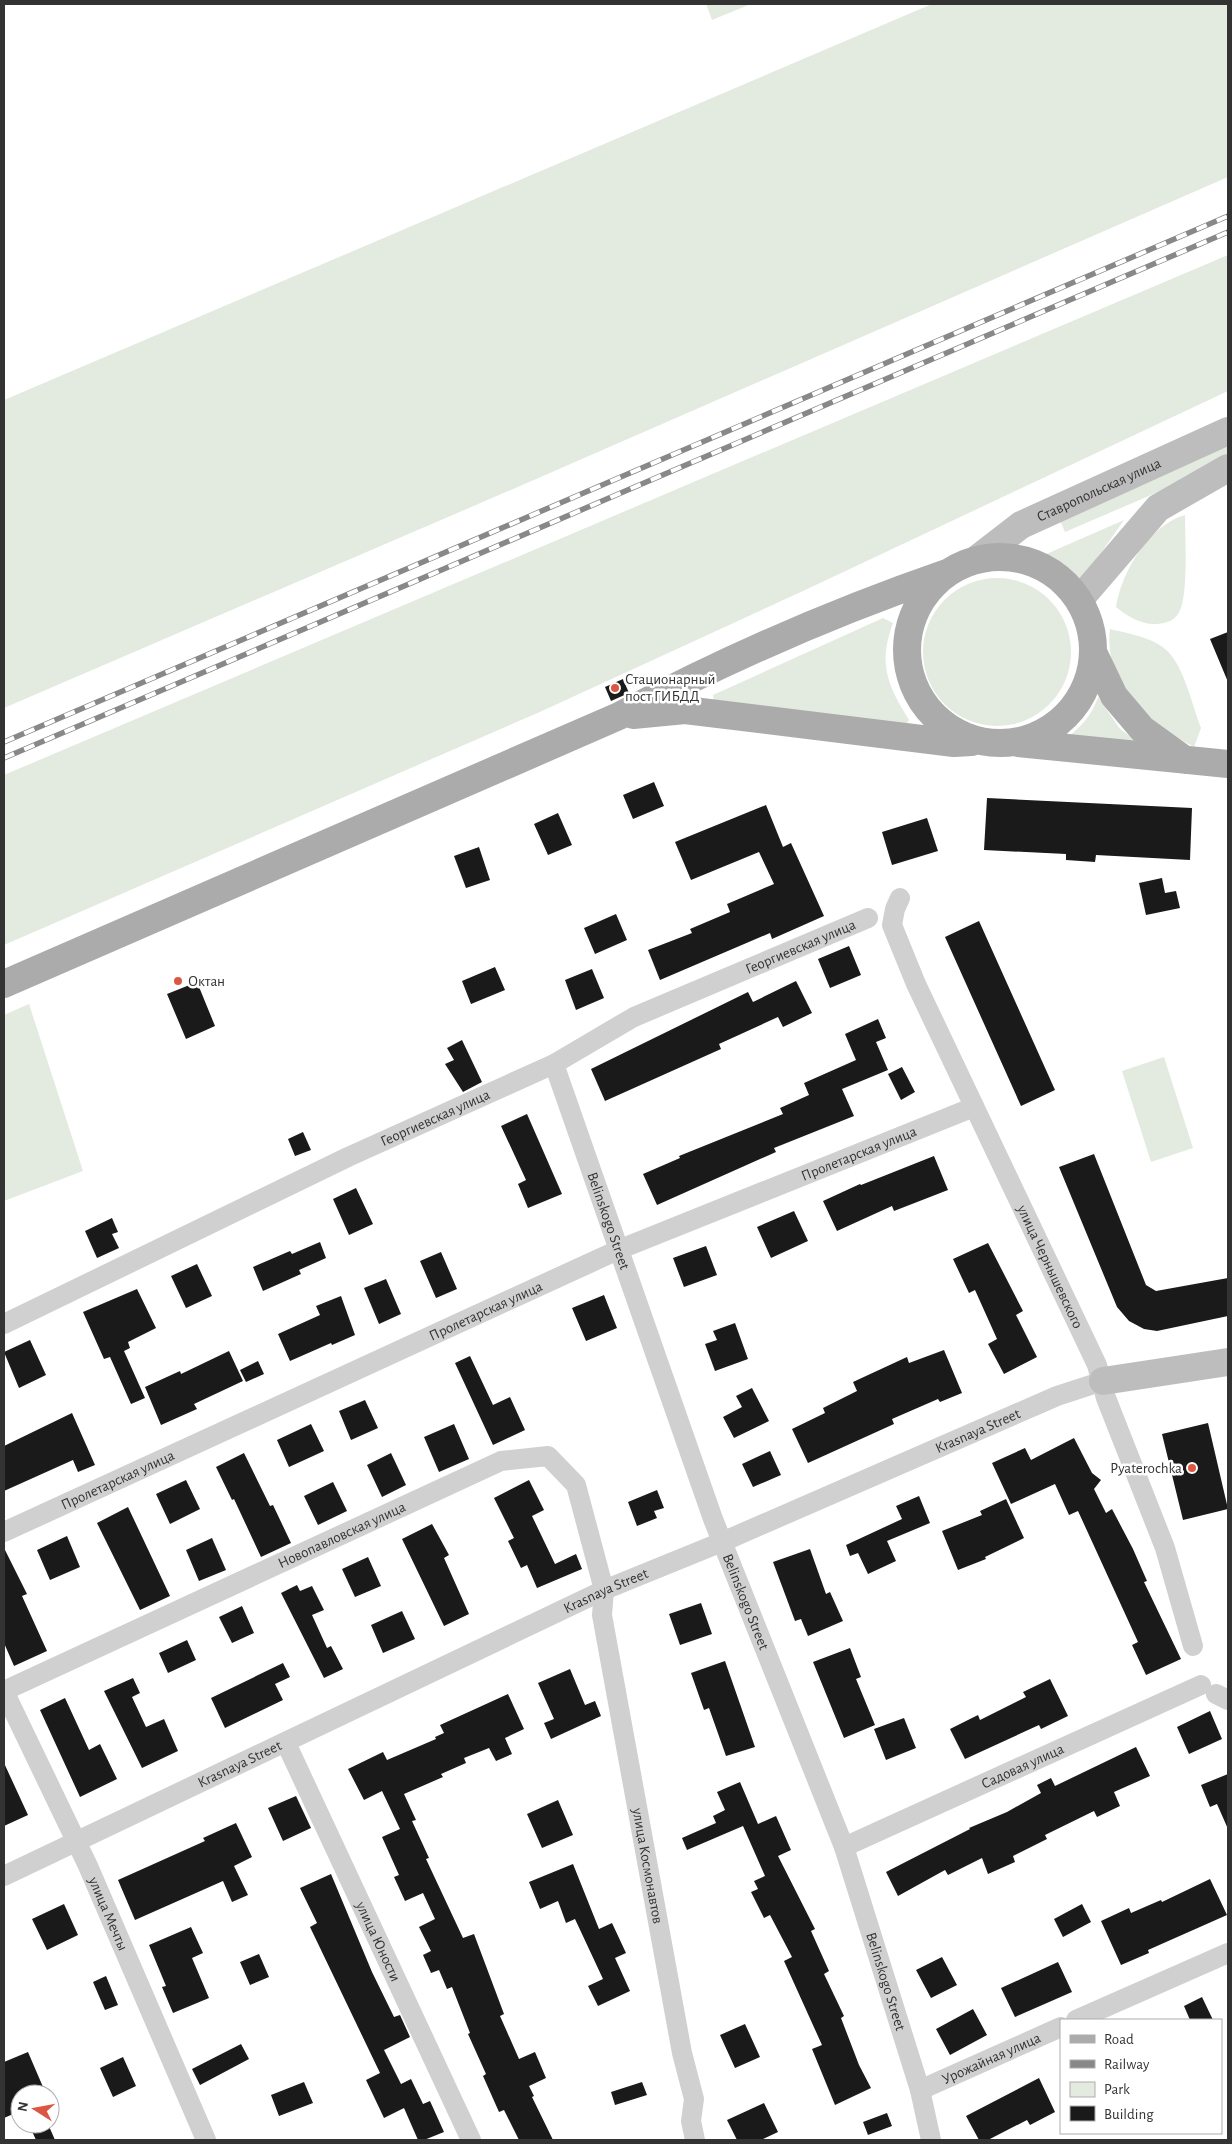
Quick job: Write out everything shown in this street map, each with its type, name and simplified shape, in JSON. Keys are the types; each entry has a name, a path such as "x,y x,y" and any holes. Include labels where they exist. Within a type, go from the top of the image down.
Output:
{"main road":[{"name":"Ставропольская улица","path":"977,560 1020,525 1228,431"},
{"path":"1079,600 1158,508 1228,468"},
{"path":"4,984 619,716 674,687 864,602 947,573 977,560 1000,556 1023,559 1051,572 1064,582 1079,600 1091,628 1093,652 1089,679 1077,703 1058,722 1036,736 997,742 961,734 940,721 924,703 911,674 908,658 909,633 916,610 929,590 947,573"},
{"path":"1093,652 1114,696 1142,729 1186,760"},
{"path":"619,716 685,710 954,743 997,742 1228,764"},
{"name":"Krasnaya Street","path":"1103,1381 1228,1362"}],"street":[{"name":"улица Чернышевского","path":"900,898 895,909 892,925 916,984 1097,1365 1103,1381 1106,1398 1166,1548 1193,1646"},
{"name":"Георгиевская улица","path":"4,1324 348,1157 554,1064 634,1018 868,918"},
{"name":"Belinskogo Street","path":"554,1064 722,1542 844,1847 920,2090 931,2140"},
{"name":"Пролетарская улица","path":"4,1532 618,1250 974,1106"},
{"name":"Krasnaya Street","path":"4,1876 604,1590 722,1542 1057,1396 1103,1381"},
{"name":"Новопавловская улица","path":"4,1691 502,1461 548,1456 576,1485 604,1590"},
{"name":"улица Космонавтов","path":"604,1590 602,1615 682,2053 694,2099 691,2120 695,2140"},
{"name":"улица Мечты","path":"4,1691 76,1841 206,2140"},
{"name":"Садовая улица","path":"844,1847 1215,1693"},
{"name":"улица Юности","path":"286,1743 471,2140"},
{"path":"1078,2019 1228,1952"},
{"name":"Урожайная улица","path":"920,2090 1060,2027"}],"green space":[{"path":"706,4 751,4 712,20"},
{"path":"932,4 1228,4 1228,177 527,483 4,708 4,400"},
{"path":"1228,255 1228,391 803,591 542,711 4,945 4,775"},
{"path":"1228,443 1228,462 1065,532 1058,516"},
{"path":"1185,515 1185,582 1184,596 1178,614 1171,621 1161,624 1149,624 1134,619 1116,607 1124,580 1139,552 1149,540 1172,520"},
{"path":"1124,520 1101,553 1086,588 1066,569 1044,555"},
{"path":"997,578 1025,584 1049,600 1065,624 1071,652 1065,680 1049,704 1025,720 997,726 969,720 945,704 929,680 923,652 929,624 945,600 969,584"},
{"path":"883,618 893,623 886,650 887,673 895,695 909,720 904,728 715,707 713,695"},
{"path":"1110,629 1135,635 1159,644 1171,655 1185,680 1201,728 1194,747 1161,726 1132,700 1114,668 1110,649"},
{"path":"1098,697 1120,729 1139,743 1064,740 1085,721"},
{"path":"29,1004 83,1171 4,1201 4,1015"},
{"path":"1164,1057 1193,1148 1151,1162 1122,1071"}],"building":[{"path":"1228,632 1228,682 1210,639"},
{"path":"623,679 629,693 611,701 605,687"},
{"path":"654,782 664,806 633,819 623,795"},
{"path":"987,798 1192,808 1190,860 1096,855 1095,862 1066,860 1066,854 984,850"},
{"path":"766,805 783,847 791,843 824,916 772,939 770,933 660,980 648,950 692,933 690,929 730,912 727,904 774,884 759,852 691,880 675,842"},
{"path":"558,813 572,845 548,855 534,824"},
{"path":"927,818 938,851 892,865 882,832"},
{"path":"479,847 490,880 466,888 454,856"},
{"path":"1162,878 1165,893 1176,891 1180,908 1146,915 1139,883"},
{"path":"616,914 627,940 595,954 584,928"},
{"path":"979,921 1055,1090 1021,1106 945,937"},
{"path":"849,946 861,975 830,988 818,959"},
{"path":"495,967 505,990 471,1004 462,981"},
{"path":"592,969 604,998 576,1010 565,980"},
{"path":"796,981 812,1013 783,1027 778,1017 719,1044 721,1049 605,1101 591,1069 748,992 753,1002"},
{"path":"197,982 215,1026 186,1039 167,994"},
{"path":"878,1019 886,1038 876,1042 888,1070 842,1089 854,1116 774,1148 776,1152 657,1205 643,1174 680,1158 679,1156 783,1114 780,1108 809,1095 804,1083 856,1060 845,1034"},
{"path":"462,1040 482,1082 463,1092 445,1064 454,1060 447,1048"},
{"path":"902,1067 915,1092 901,1100 888,1074"},
{"path":"527,1114 562,1194 528,1208 518,1184 526,1180 501,1126"},
{"path":"303,1132 311,1150 295,1156 288,1139"},
{"path":"1094,1154 1146,1285 1156,1291 1228,1278 1228,1316 1157,1331 1144,1329 1129,1321 1117,1307 1059,1167"},
{"path":"934,1156 948,1190 894,1211 892,1206 837,1231 823,1201 860,1184"},
{"path":"356,1188 373,1224 349,1235 333,1199"},
{"path":"794,1211 808,1241 771,1258 757,1227"},
{"path":"112,1218 118,1232 112,1234 119,1248 97,1258 85,1231"},
{"path":"320,1242 326,1258 299,1270 301,1274 263,1291 253,1267 290,1251 292,1254"},
{"path":"988,1243 1023,1311 1016,1315 1037,1357 1004,1374 988,1344 997,1339 975,1290 969,1293 953,1259"},
{"path":"706,1246 717,1275 684,1287 673,1258"},
{"path":"441,1252 457,1289 436,1298 420,1261"},
{"path":"197,1264 212,1296 186,1308 171,1276"},
{"path":"386,1279 401,1314 379,1324 364,1288"},
{"path":"137,1289 156,1328 128,1342 130,1348 124,1351 145,1398 131,1404 110,1357 104,1359 83,1312"},
{"path":"604,1295 617,1328 586,1341 572,1308"},
{"path":"341,1296 355,1335 290,1361 278,1334 320,1315 316,1306"},
{"path":"735,1323 748,1359 715,1371 705,1344 717,1340 713,1331"},
{"path":"30,1340 46,1375 19,1388 4,1352"},
{"path":"944,1350 962,1393 940,1402 938,1399 892,1419 894,1424 808,1463 792,1429 825,1413 823,1408 857,1391 853,1382 907,1357 909,1363"},
{"path":"229,1351 243,1381 194,1404 197,1409 161,1425 145,1387 180,1371 181,1374"},
{"path":"470,1356 493,1405 510,1397 525,1430 493,1445 455,1363"},
{"path":"258,1361 264,1374 246,1382 240,1370"},
{"path":"752,1388 769,1421 734,1438 723,1417 742,1407 736,1396"},
{"path":"365,1400 378,1428 351,1440 339,1411"},
{"path":"72,1413 95,1465 78,1472 73,1460 4,1491 4,1446"},
{"path":"1208,1423 1228,1509 1183,1520 1162,1434"},
{"path":"311,1424 324,1451 289,1467 277,1440"},
{"path":"454,1424 469,1459 439,1472 424,1437"},
{"path":"1074,1438 1092,1473 1101,1480 1094,1489 1106,1513 1112,1509 1133,1549 1147,1581 1144,1582 1181,1659 1146,1675 1132,1645 1138,1642 1078,1511 1069,1515 1055,1484 1011,1504 992,1463 1025,1448 1031,1460"},
{"path":"770,1451 781,1475 753,1487 742,1464"},
{"path":"244,1453 270,1506 273,1505 291,1543 261,1557 234,1499 232,1500 216,1467"},
{"path":"391,1453 406,1485 382,1497 367,1465"},
{"path":"186,1480 200,1509 170,1524 156,1494"},
{"path":"529,1480 544,1510 532,1516 555,1564 576,1554 582,1569 537,1588 527,1565 521,1568 508,1541 514,1538 494,1498"},
{"path":"333,1482 347,1511 318,1525 304,1496"},
{"path":"657,1490 664,1508 654,1511 657,1518 637,1526 628,1502"},
{"path":"919,1496 930,1523 887,1541 896,1561 868,1574 858,1553 850,1556 846,1545 902,1519 896,1506"},
{"path":"1006,1499 1024,1538 985,1557 986,1559 958,1570 942,1531 982,1515 980,1511"},
{"path":"128,1507 170,1596 140,1610 97,1523"},
{"path":"432,1524 449,1555 444,1558 469,1614 444,1626 402,1539"},
{"path":"67,1536 80,1567 50,1580 37,1550"},
{"path":"212,1538 226,1570 199,1581 186,1550"},
{"path":"4,1548 27,1594 22,1596 47,1651 14,1666 4,1643"},
{"path":"810,1549 826,1594 830,1592 843,1621 808,1636 801,1619 795,1621 773,1562"},
{"path":"368,1557 381,1586 355,1597 342,1569"},
{"path":"297,1585 300,1591 312,1586 324,1610 312,1615 327,1648 331,1646 343,1669 324,1678 281,1593"},
{"path":"701,1603 712,1634 680,1645 669,1614"},
{"path":"242,1606 254,1633 232,1643 219,1617"},
{"path":"402,1611 415,1639 383,1653 371,1625"},
{"path":"187,1640 196,1660 168,1673 159,1653"},
{"path":"850,1648 861,1677 856,1679 875,1725 844,1738 813,1662"},
{"path":"725,1661 755,1747 726,1756 709,1708 704,1710 691,1673"},
{"path":"283,1663 290,1677 275,1684 283,1700 225,1728 211,1698"},
{"path":"570,1669 585,1705 595,1701 601,1716 551,1739 544,1723 554,1719 538,1683"},
{"path":"133,1678 140,1693 132,1697 146,1727 164,1719 178,1751 142,1768 104,1691"},
{"path":"1050,1679 1068,1716 1041,1729 1039,1725 965,1759 950,1729 978,1715 980,1720 1026,1697 1023,1692"},
{"path":"508,1694 524,1729 505,1738 512,1754 496,1761 489,1748 464,1758 466,1763 441,1774 443,1777 404,1794 416,1820 412,1821 429,1858 426,1859 463,1938 474,1934 504,2014 500,2016 519,2059 535,2052 546,2078 529,2086 534,2096 532,2097 553,2140 519,2140 504,2110 499,2112 483,2076 486,2074 468,2034 470,2033 452,1987 447,1989 439,1970 431,1973 423,1955 431,1951 419,1927 435,1919 423,1893 405,1901 394,1877 399,1875 382,1837 400,1829 382,1791 364,1800 348,1769 383,1752 387,1760 436,1739 435,1737 444,1733 440,1725"},
{"path":"65,1698 89,1750 100,1744 117,1779 80,1797 40,1710"},
{"path":"1210,1711 1222,1739 1189,1754 1177,1727"},
{"path":"904,1718 916,1748 886,1760 874,1729"},
{"path":"1136,1747 1150,1776 1114,1792 1120,1806 1097,1817 1094,1811 1045,1835 1047,1839 1013,1856 1015,1862 988,1874 982,1858 948,1875 945,1870 898,1896 886,1872 969,1828 1007,1812 1041,1793 1037,1785 1051,1778 1055,1786"},
{"path":"4,1763 28,1815 4,1826"},
{"path":"1228,1774 1228,1829 1217,1804 1210,1807 1201,1785"},
{"path":"740,1782 758,1824 776,1816 791,1850 778,1856 815,1929 811,1931 829,1971 824,1974 844,2016 841,2018 859,2065 871,2088 835,2105 812,2049 822,2045 784,1961 792,1957 770,1915 764,1918 751,1892 758,1889 754,1881 765,1876 743,1826 687,1850 682,1838 716,1823 713,1816 725,1810 717,1792"},
{"path":"296,1796 311,1828 283,1841 268,1808"},
{"path":"558,1800 573,1835 542,1848 527,1814"},
{"path":"236,1823 252,1857 234,1866 248,1895 232,1902 223,1881 135,1920 118,1880 205,1841 203,1838"},
{"path":"573,1864 599,1929 612,1923 626,1953 615,1958 630,1991 598,2006 588,1986 603,1979 575,1919 566,1923 558,1901 540,1909 529,1882"},
{"path":"331,1874 372,1972 394,2017 400,2015 410,2037 384,2050 401,2084 411,2079 423,2104 430,2101 444,2132 424,2140 418,2140 404,2108 384,2118 366,2080 380,2073 310,1927 317,1923 300,1888"},
{"path":"1210,1879 1227,1915 1148,1950 1149,1953 1121,1965 1101,1921 1129,1908 1131,1913 1161,1900 1162,1902"},
{"path":"64,1904 78,1935 47,1950 32,1919"},
{"path":"1082,1904 1091,1922 1063,1937 1054,1919"},
{"path":"191,1927 203,1953 192,1958 209,1998 173,2013 162,1987 166,1986 149,1945"},
{"path":"259,1954 269,1977 250,1985 240,1962"},
{"path":"942,1957 957,1985 931,1998 916,1970"},
{"path":"1058,1962 1072,1992 1015,2017 1001,1988"},
{"path":"106,1976 118,2005 105,2010 93,1982"},
{"path":"1202,1997 1213,2019 1190,2019 1184,2006"},
{"path":"973,2009 987,2035 950,2055 936,2029"},
{"path":"745,2024 760,2057 735,2068 720,2035"},
{"path":"241,2044 249,2059 200,2085 192,2069"},
{"path":"28,2052 42,2084 10,2084 10,2115 4,2118 4,2062"},
{"path":"123,2057 136,2086 113,2097 100,2068"},
{"path":"1039,2078 1055,2112 1030,2125 1027,2120 988,2140 979,2140 966,2116"},
{"path":"304,2082 313,2103 279,2116 271,2095"},
{"path":"642,2082 647,2095 615,2105 611,2092"},
{"path":"764,2103 778,2132 761,2140 737,2140 727,2120"},
{"path":"887,2113 892,2126 868,2135 863,2122"},
{"path":"33,2134 52,2134 55,2140 36,2140"}],"railway":[{"path":"4,742 1228,216"},
{"path":"4,758 1228,232"}],"place":[{"name":"Стационарный пост ГИБДД","path":"615,688"},
{"name":"Октан","path":"178,981"},
{"name":"Pyaterochka","path":"1192,1468"}]}
